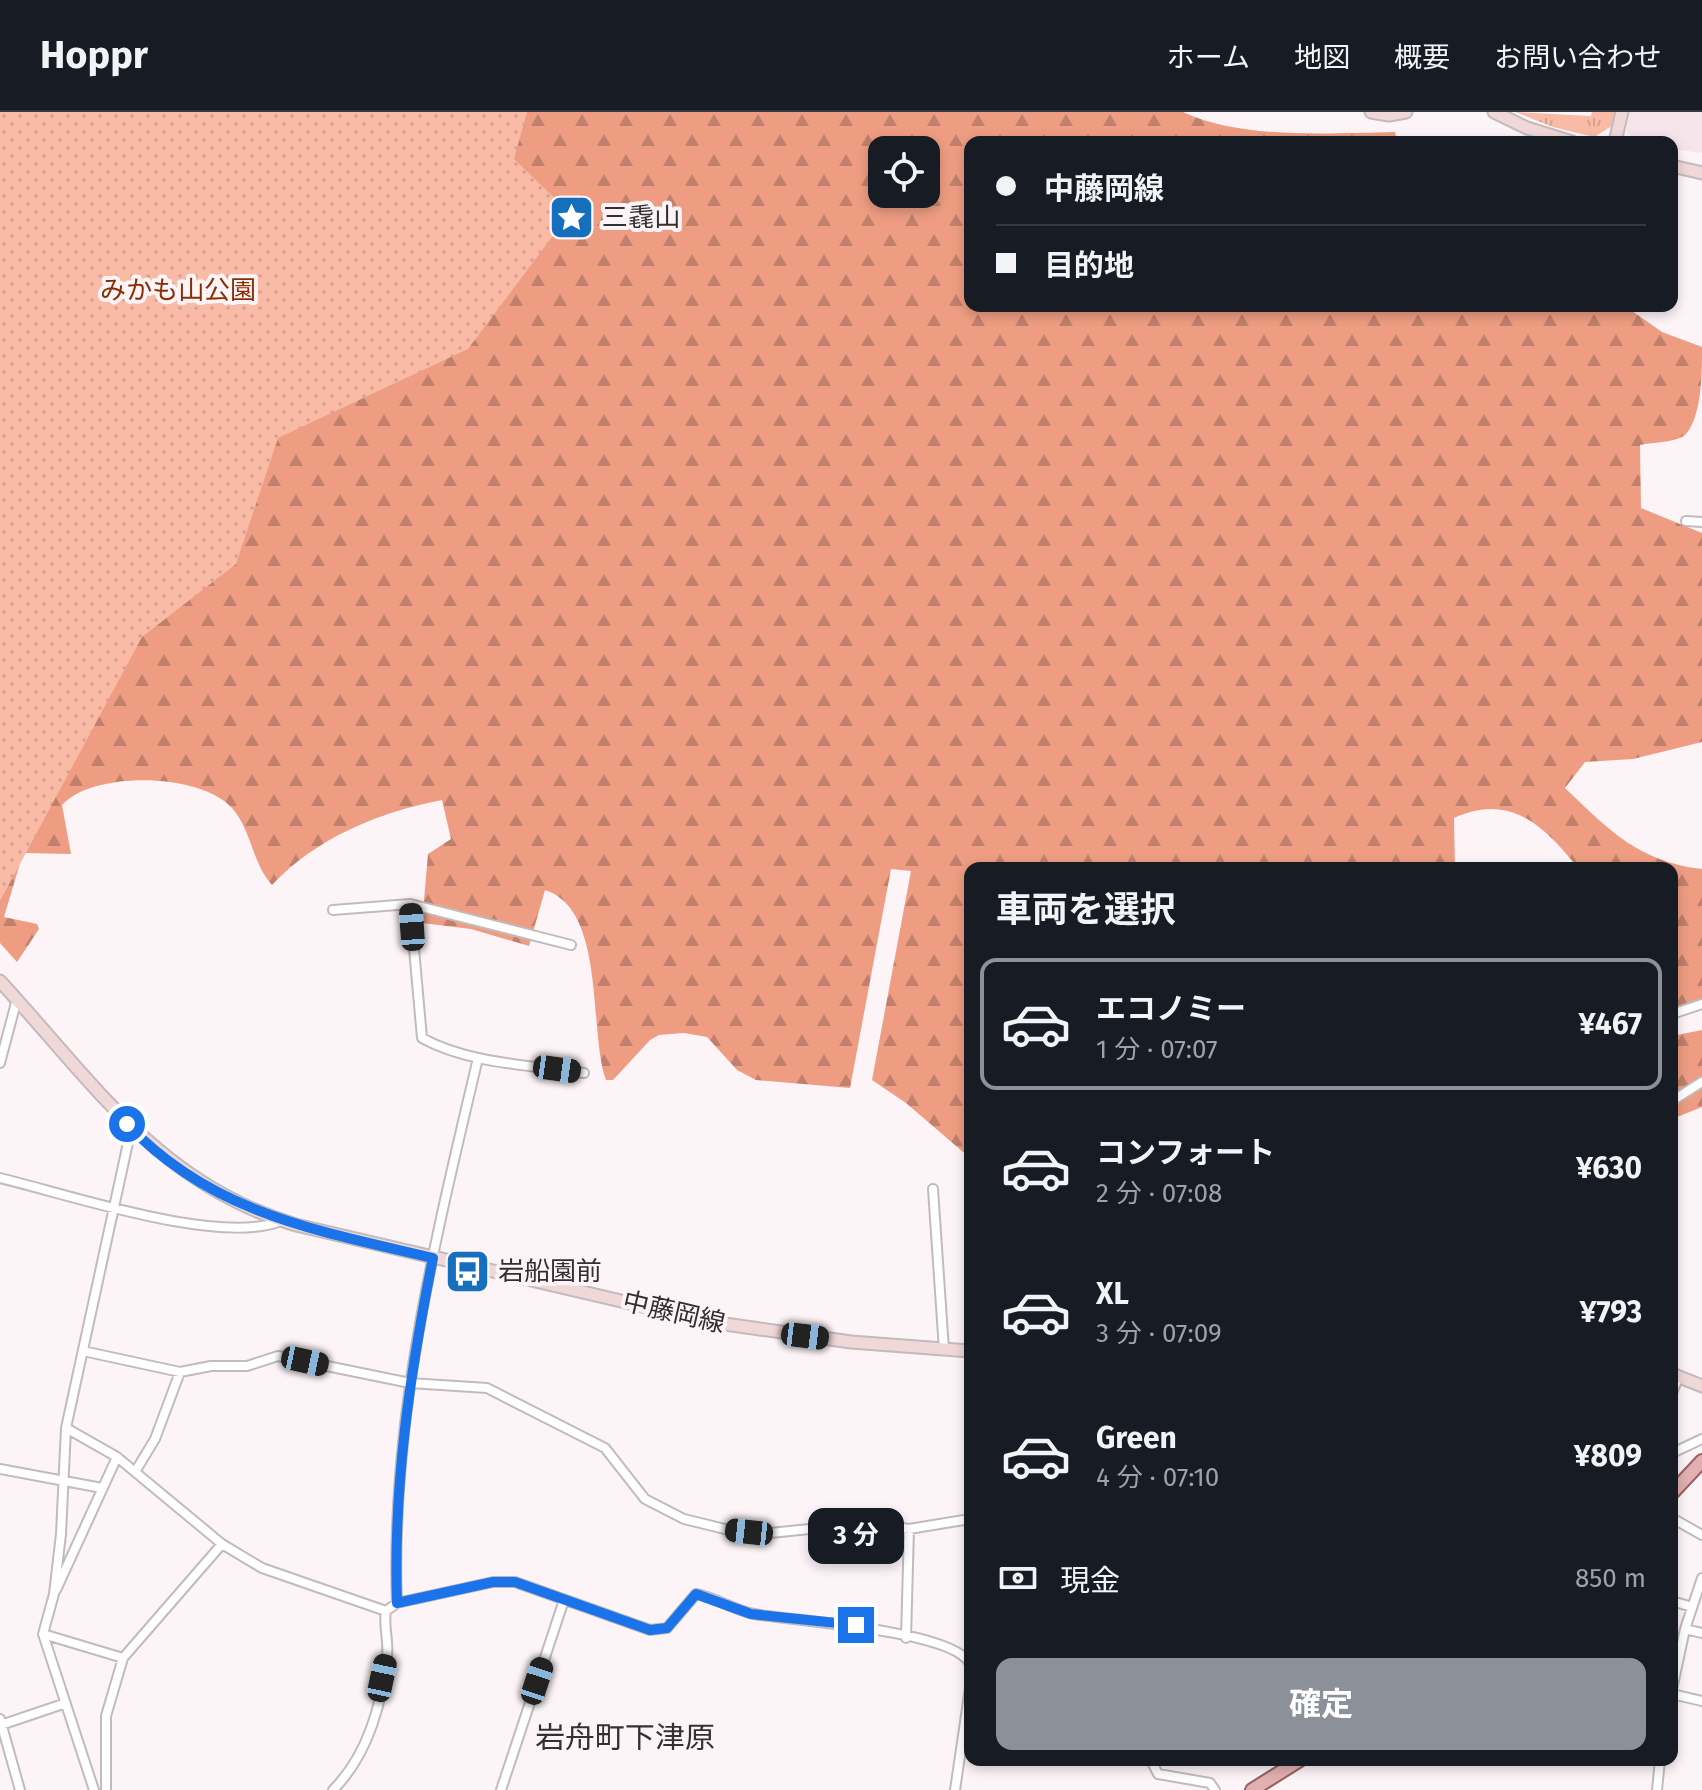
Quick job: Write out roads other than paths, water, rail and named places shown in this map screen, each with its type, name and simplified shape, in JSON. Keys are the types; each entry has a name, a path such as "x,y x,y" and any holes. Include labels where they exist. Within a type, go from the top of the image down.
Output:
{"main road":[{"path":"1371,112 1389,115 1406,112"},
{"path":"1494,112 1553,136"},
{"path":"1616,136 1622,112"},
{"path":"1678,167 1702,173"},
{"name":"中藤岡線","path":"6,991 131,1129 190,1177 225,1197 281,1221 726,1325 964,1351"},
{"path":"1678,1376 1702,1386"},
{"path":"1678,1487 1702,1461"},
{"path":"1252,1790 1290,1766"}],"street":[{"path":"1686,521 1702,522"},
{"path":"410,904 422,1038 438,1047 478,1058 584,1073"},
{"path":"333,910 410,904 571,945"},
{"path":"0,1063 6,991"},
{"path":"1678,1012 1702,1004"},
{"path":"397,1603 397,1519 410,1383 433,1258 478,1058"},
{"path":"1678,1097 1702,1082"},
{"path":"54,1594 66,1428 131,1129"},
{"path":"0,1178 204,1226 257,1227 281,1221"},
{"path":"933,1189 944,1350"},
{"path":"83,1351 180,1372 211,1366 247,1366 278,1356 410,1383 487,1388 605,1448 645,1499 684,1519 729,1530 770,1533 869,1523 909,1529 964,1520"},
{"path":"135,1472 155,1439 180,1372"},
{"path":"66,1428 117,1457 222,1544 262,1568 386,1611"},
{"path":"1678,1450 1702,1439"},
{"path":"94,1790 63,1704 43,1634 54,1594 117,1457"},
{"path":"0,1469 102,1488"},
{"path":"1678,1521 1702,1535"},
{"path":"906,1638 909,1529"},
{"path":"106,1790 106,1716 123,1658 222,1544"},
{"path":"1678,1663 1685,1629 1702,1578"},
{"path":"386,1611 397,1603 493,1582 515,1582 650,1630 667,1628 696,1594 751,1614 856,1625 952,1648 964,1655"},
{"path":"501,1790 564,1600"},
{"path":"1678,1603 1692,1607"},
{"path":"339,1788 357,1764 371,1729 388,1653 386,1611"},
{"path":"1685,1629 1702,1633"},
{"path":"43,1634 123,1658"},
{"path":"1678,1694 1702,1701"},
{"path":"20,1790 1,1722 63,1704"},
{"path":"955,1790 964,1729"},
{"path":"1154,1766 1158,1774 1210,1783 1215,1790"},
{"path":"1657,1790 1659,1766"}],"place":[{"name":"三毳山","path":"571,217"},
{"name":"岩船園前","path":"467,1271"}],"district":[{"name":"岩舟町下津原","path":"625,1738"}],"park label":[{"name":"みかも山公園","path":"178,290"}]}
